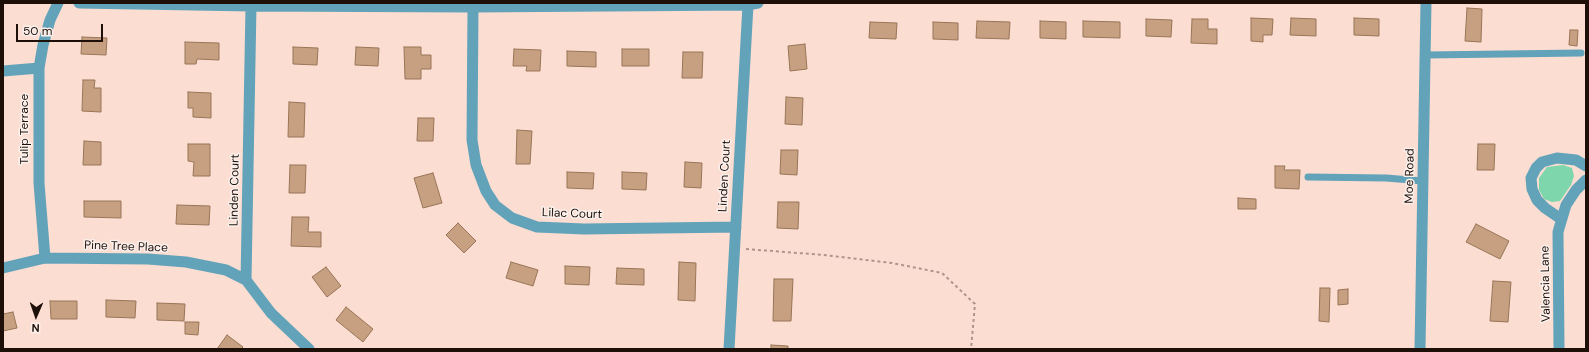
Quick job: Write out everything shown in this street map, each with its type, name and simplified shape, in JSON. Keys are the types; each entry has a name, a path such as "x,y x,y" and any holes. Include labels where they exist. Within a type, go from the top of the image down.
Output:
{"street":[{"name":"Tulip Terrace","path":"45,258 39,183 39,68 43,45 50,20 58,3"},
{"path":"79,3 251,6 473,7 753,4"},
{"name":"Moe Road","path":"1420,349 1426,3"},
{"name":"Linden Court","path":"729,349 736,227 753,4"},
{"name":"Linden Court","path":"246,280 251,6"},
{"name":"Lilac Court","path":"473,7 474,51 472,140 476,165 486,190 495,205 512,218 538,227 584,229 736,227"},
{"path":"3,71 39,68"},
{"path":"1561,219 1545,208 1537,200 1532,189 1531,178 1536,168 1542,162 1557,158 1576,160 1586,166"},
{"name":"Valencia Lane","path":"1559,349 1558,232 1566,205 1576,190 1586,180"},
{"name":"Pine Tree Place","path":"3,268 45,258 148,259 186,262 226,270 246,280"},
{"path":"246,280 271,313 309,349"}],"lane":[{"path":"1426,55 1581,53"},
{"path":"1308,177 1386,178 1423,181"}],"path":[{"path":"735,248 854,258 892,263 942,273 975,304 971,349"}],"green space":[{"path":"1563,165 1572,168 1574,176 1571,185 1560,201 1552,202 1544,199 1539,190 1539,178 1547,167"}],"building":[{"path":"1467,8 1482,9 1481,42 1465,41"},
{"path":"1251,18 1273,19 1272,35 1263,35 1263,42 1251,41"},
{"path":"1291,18 1316,19 1316,36 1290,35"},
{"path":"1354,18 1379,19 1379,36 1354,35"},
{"path":"1146,19 1172,20 1171,37 1146,36"},
{"path":"1192,19 1208,19 1208,29 1217,29 1217,44 1191,43"},
{"path":"977,21 1010,22 1009,39 976,38"},
{"path":"1040,21 1066,22 1066,39 1040,38"},
{"path":"1083,21 1120,22 1120,38 1083,37"},
{"path":"870,22 897,23 896,39 869,38"},
{"path":"933,22 958,23 958,40 933,39"},
{"path":"1570,30 1578,30 1577,46 1569,45"},
{"path":"82,37 107,38 106,55 81,54"},
{"path":"185,42 219,43 219,60 197,59 196,64 185,64"},
{"path":"805,44 807,69 790,71 788,46"},
{"path":"293,47 318,48 317,65 293,64"},
{"path":"356,47 379,48 378,66 355,65"},
{"path":"404,47 421,47 421,55 431,55 431,69 421,69 421,79 405,79"},
{"path":"514,49 541,50 540,71 526,71 527,66 513,66"},
{"path":"622,49 649,49 649,66 622,66"},
{"path":"567,51 596,52 596,67 567,66"},
{"path":"683,52 703,52 702,78 682,78"},
{"path":"83,80 95,80 94,88 101,88 101,112 82,111"},
{"path":"188,92 211,93 211,118 193,117 193,108 188,108"},
{"path":"786,97 803,98 802,125 785,124"},
{"path":"289,102 305,103 304,137 288,137"},
{"path":"418,118 434,118 433,141 417,141"},
{"path":"517,130 532,131 530,164 516,164"},
{"path":"84,141 101,142 101,165 83,165"},
{"path":"188,144 210,144 210,176 193,176 194,162 188,161"},
{"path":"1478,144 1495,144 1494,170 1477,170"},
{"path":"781,150 798,150 797,175 780,174"},
{"path":"685,162 702,163 701,188 684,187"},
{"path":"290,165 306,165 305,193 289,193"},
{"path":"1275,166 1285,166 1284,170 1300,170 1299,189 1275,188"},
{"path":"567,172 594,173 593,189 567,188"},
{"path":"622,172 647,173 646,190 622,189"},
{"path":"433,173 442,203 423,208 414,178"},
{"path":"1238,198 1256,199 1256,209 1238,209"},
{"path":"84,201 121,201 121,218 84,217"},
{"path":"778,202 799,202 798,229 777,228"},
{"path":"177,205 210,206 209,225 176,224"},
{"path":"292,217 309,217 308,232 321,232 321,247 291,246"},
{"path":"458,223 476,241 464,253 446,235"},
{"path":"1476,224 1509,241 1500,259 1466,242"},
{"path":"511,262 538,270 533,286 506,278"},
{"path":"679,262 696,263 695,301 678,300"},
{"path":"565,266 590,267 589,285 565,284"},
{"path":"326,267 341,286 327,297 312,277"},
{"path":"617,268 644,269 644,285 616,284"},
{"path":"774,279 793,279 791,321 773,321"},
{"path":"1493,281 1511,282 1508,322 1490,321"},
{"path":"1320,288 1330,288 1329,322 1319,321"},
{"path":"1348,289 1348,304 1338,305 1338,290"},
{"path":"106,300 136,301 135,318 106,317"},
{"path":"50,301 77,301 77,319 51,319"},
{"path":"157,303 185,304 184,321 157,320"},
{"path":"346,307 373,329 363,342 336,320"},
{"path":"13,312 17,328 3,331 3,314"},
{"path":"185,322 199,322 198,335 185,334"},
{"path":"227,335 243,347 241,349 217,349"},
{"path":"771,345 788,346 788,349 771,349"}]}
